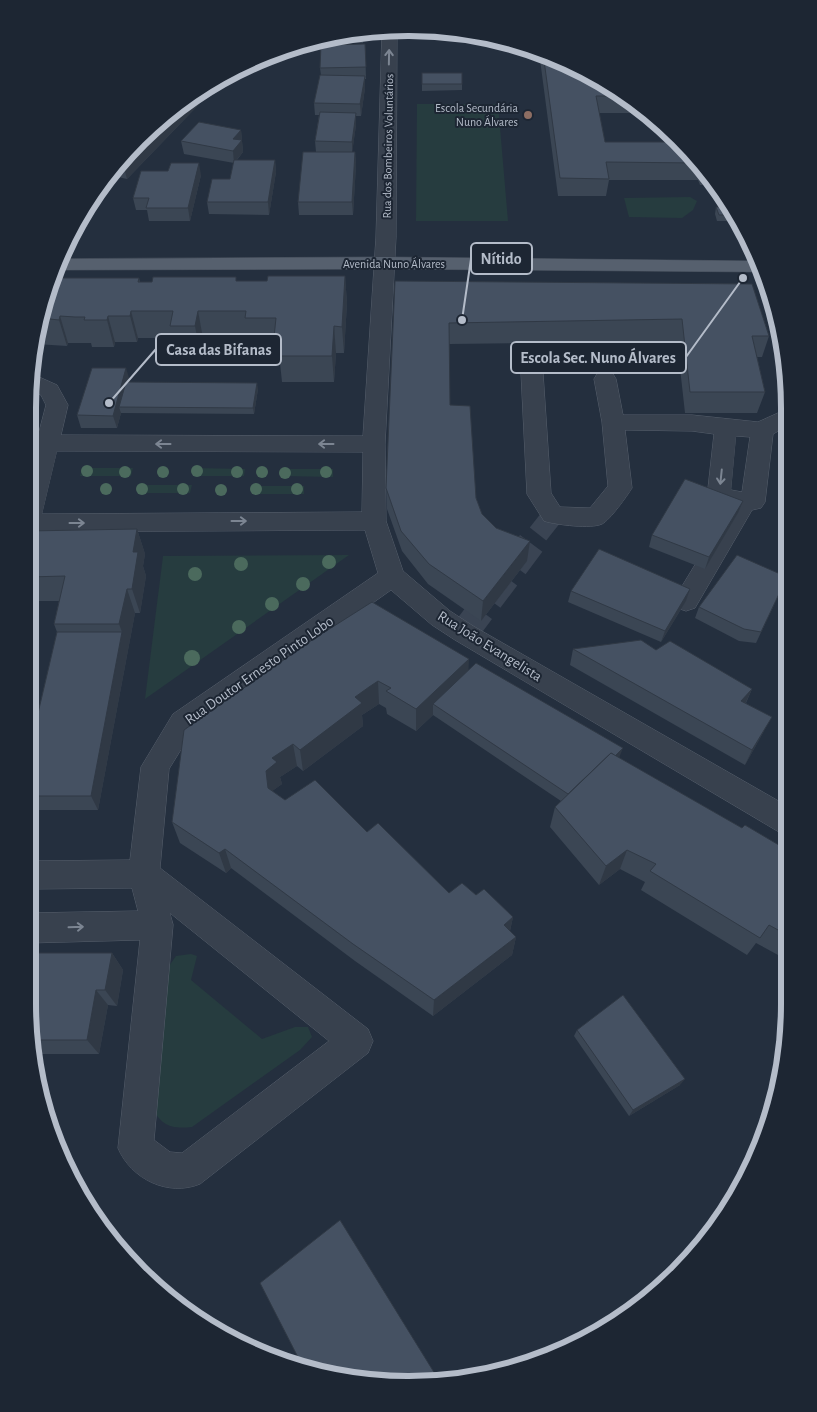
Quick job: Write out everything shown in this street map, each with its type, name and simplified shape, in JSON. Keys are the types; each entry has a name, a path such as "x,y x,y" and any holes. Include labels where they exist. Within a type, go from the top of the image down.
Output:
{"main road":[{"name":"Avenida Nuno Álvares","path":"65,265 385,263 752,267"}],"street":[{"name":"Rua dos Bombeiros Voluntários","path":"385,263 390,37"},
{"path":"385,263 374,444 374,520 392,576"},
{"path":"532,373 539,494 553,516 596,517 620,488 613,422 605,379"},
{"path":"36,491 57,405 49,390 37,384"},
{"path":"613,422 692,423 726,428 762,430 781,419"},
{"path":"726,428 719,497 745,502 753,502 762,430"},
{"path":"48,444 374,444"},
{"path":"686,601 745,502"},
{"path":"36,522 374,520"},
{"name":"Rua João Evangelista","path":"392,576 441,618 464,634 781,817"},
{"name":"Rua Doutor Ernesto Pinto Lobo","path":"144,874 155,767 183,722 392,576"},
{"path":"36,875 144,874 356,1041 187,1171 164,1170 136,1148 157,925 144,874"},
{"path":"36,928 157,925"}],"green space":[{"path":"417,104 498,104 508,221 416,221"},
{"path":"690,197 697,201 693,210 682,218 629,217 624,198"},
{"path":"82,468 133,468 131,476 80,476"},
{"path":"194,468 245,469 244,476 193,476"},
{"path":"283,469 333,469 333,477 282,476"},
{"path":"140,485 192,485 190,493 138,493"},
{"path":"253,486 304,486 304,494 252,494"},
{"path":"349,555 145,699 163,556"},
{"path":"191,954 197,956 191,980 262,1039 295,1027 308,1027 312,1037 300,1050 192,1127 172,1127 159,1118 151,1106 169,966 176,956"}],"building":[{"path":"365,44 366,67 320,68 321,47"},
{"path":"544,62 595,86 610,96 596,96 605,142 669,142 688,163 606,162 609,179 560,178"},
{"path":"422,73 462,73 462,84 422,84"},
{"path":"320,75 365,76 360,104 314,103"},
{"path":"320,112 356,113 352,142 315,141"},
{"path":"199,122 241,130 233,139 242,140 233,151 181,141"},
{"path":"303,152 355,152 352,202 298,202"},
{"path":"234,160 275,160 268,202 207,202 212,179 230,179"},
{"path":"171,163 199,163 188,208 146,208 149,198 133,198 141,171 168,171"},
{"path":"716,207 721,207 726,215 719,215"},
{"path":"268,276 345,276 342,327 334,326 332,356 279,356 281,337 274,337 276,318 245,318 246,311 198,311 195,326 170,326 173,311 131,311 130,316 108,316 107,320 84,320 85,317 60,316 59,320 47,319 60,278 139,278 138,282 152,282 153,277 236,277 236,281 267,281"},
{"path":"395,281 752,284 769,336 752,336 765,392 690,392 682,319 449,323 450,405 470,406 476,498 482,514 496,528 530,541 483,601 429,564 401,531 386,488"},
{"path":"92,368 126,368 113,416 77,415"},
{"path":"126,382 257,383 253,408 119,407"},
{"path":"685,479 743,501 709,557 652,535"},
{"path":"137,529 133,552 138,552 132,589 127,589 119,624 54,624 65,576 36,577 36,531"},
{"path":"599,549 690,589 665,631 571,591"},
{"path":"737,555 781,574 781,590 761,632 744,629 699,607"},
{"path":"372,602 469,659 416,709 386,691 391,688 378,681 355,697 362,703 300,750 293,744 272,758 277,762 266,771 268,788 285,800 315,780 367,832 378,823 449,893 462,883 476,895 484,889 513,917 504,925 516,937 434,1000 353,944 225,849 219,853 172,822 184,730 312,640"},
{"path":"57,632 122,632 91,796 36,796 36,722"},
{"path":"641,640 656,650 670,641 752,689 741,701 772,717 752,750 573,649"},
{"path":"476,663 623,748 615,756 611,753 568,794 433,704"},
{"path":"611,753 742,828 745,825 781,846 781,932 769,925 760,938 650,871 656,864 627,850 606,866 555,807"},
{"path":"36,953 112,953 105,990 96,990 87,1040 38,1040"},
{"path":"623,995 685,1079 633,1110 577,1030"},
{"path":"340,1220 436,1375 408,1376 360,1373 299,1359 260,1283"}],"tunnel":[{"path":"538,534 553,515"},
{"path":"464,633 539,533"}],"place":[{"name":"Escola Secundária Nuno Álvares","path":"528,115"},
{"name":"Escola Sec. Nuno Álvares","path":"743,278"},
{"name":"Nítido","path":"462,320"},
{"name":"Casa das Bifanas","path":"109,403"}]}
